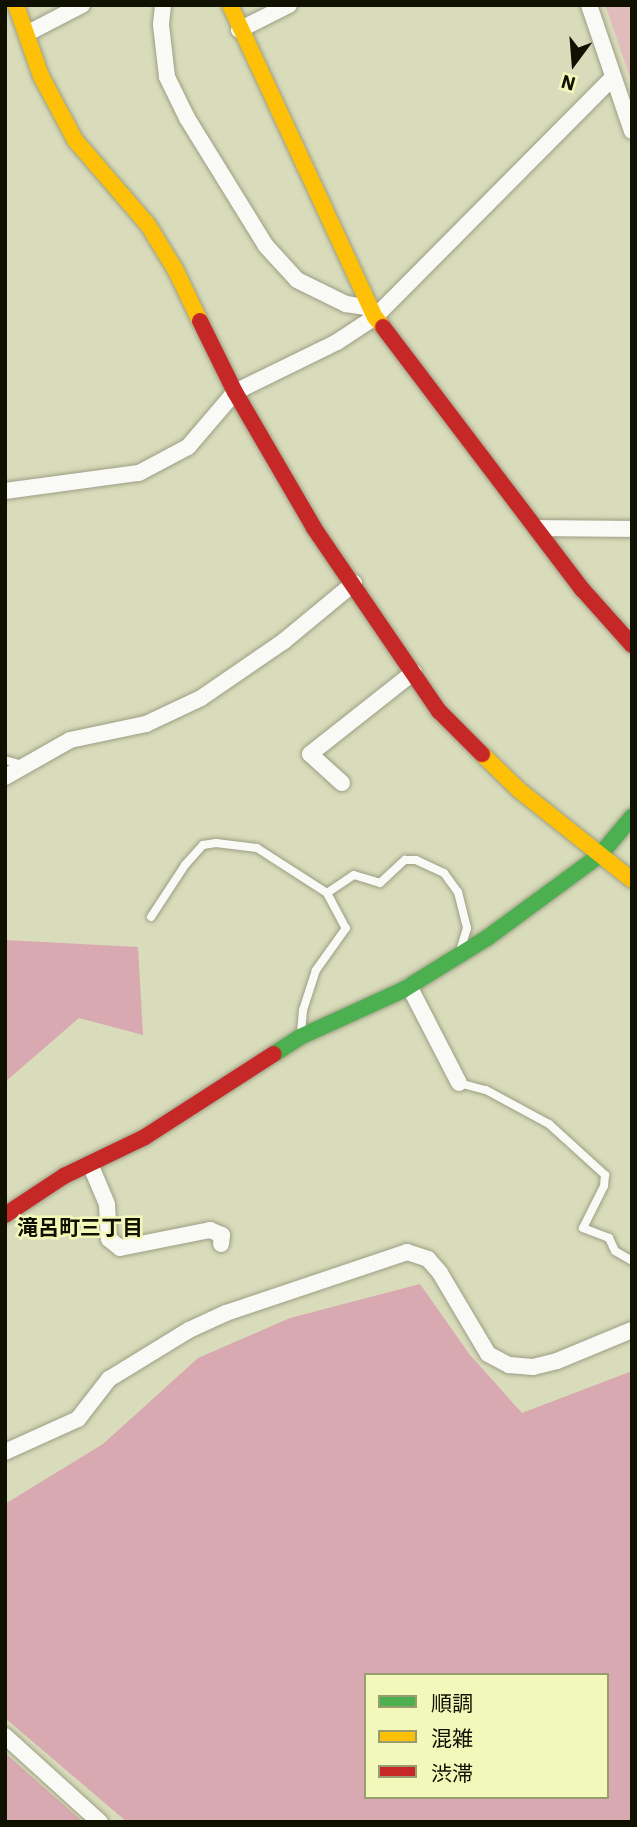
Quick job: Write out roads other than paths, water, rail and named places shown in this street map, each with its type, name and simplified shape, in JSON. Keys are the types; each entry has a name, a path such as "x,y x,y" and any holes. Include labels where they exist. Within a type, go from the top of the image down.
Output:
{"street":[{"path":"16,5 41,76 75,140 148,225 175,269 235,393 314,528 439,711 519,790 632,880"},
{"path":"28,33 82,5"},
{"path":"163,5 160,25 167,77 187,118 266,246 297,280 346,304 373,313"},
{"path":"230,5 239,30 373,313 539,528 582,589 632,645"},
{"path":"239,30 289,5"},
{"path":"589,5 632,131"},
{"path":"5,491 139,473 188,447 235,393 337,342 373,313 613,77"},
{"path":"539,528 632,529"},
{"path":"5,777 70,740 146,724 201,698 284,641 354,583"},
{"path":"342,783 310,754 414,672"},
{"path":"5,1215 64,1176 145,1137 300,1037 409,986 461,954 600,855 632,817"},
{"path":"409,986 459,1083"},
{"path":"90,1164 107,1204 109,1239 120,1248 210,1230 222,1235 221,1244"},
{"path":"5,1452 78,1419 109,1379 189,1330 226,1313 407,1252 428,1259 440,1273 488,1354 509,1365 533,1367 557,1361 632,1330"},
{"path":"5,1736 100,1822"}],"lane":[{"path":"5,760 23,765"},
{"path":"151,917 185,865 203,845 216,843 257,848 327,893 346,928 316,970 303,1010 300,1037"},
{"path":"327,893 354,875 380,883 405,860 416,860 443,873 458,892 467,928 461,942 461,954"},
{"path":"459,1083 486,1090 549,1124 605,1175 604,1186 583,1228 609,1238 615,1251 632,1261"}],"district":[{"name":"滝呂町三丁目","path":"80,1227"}]}
